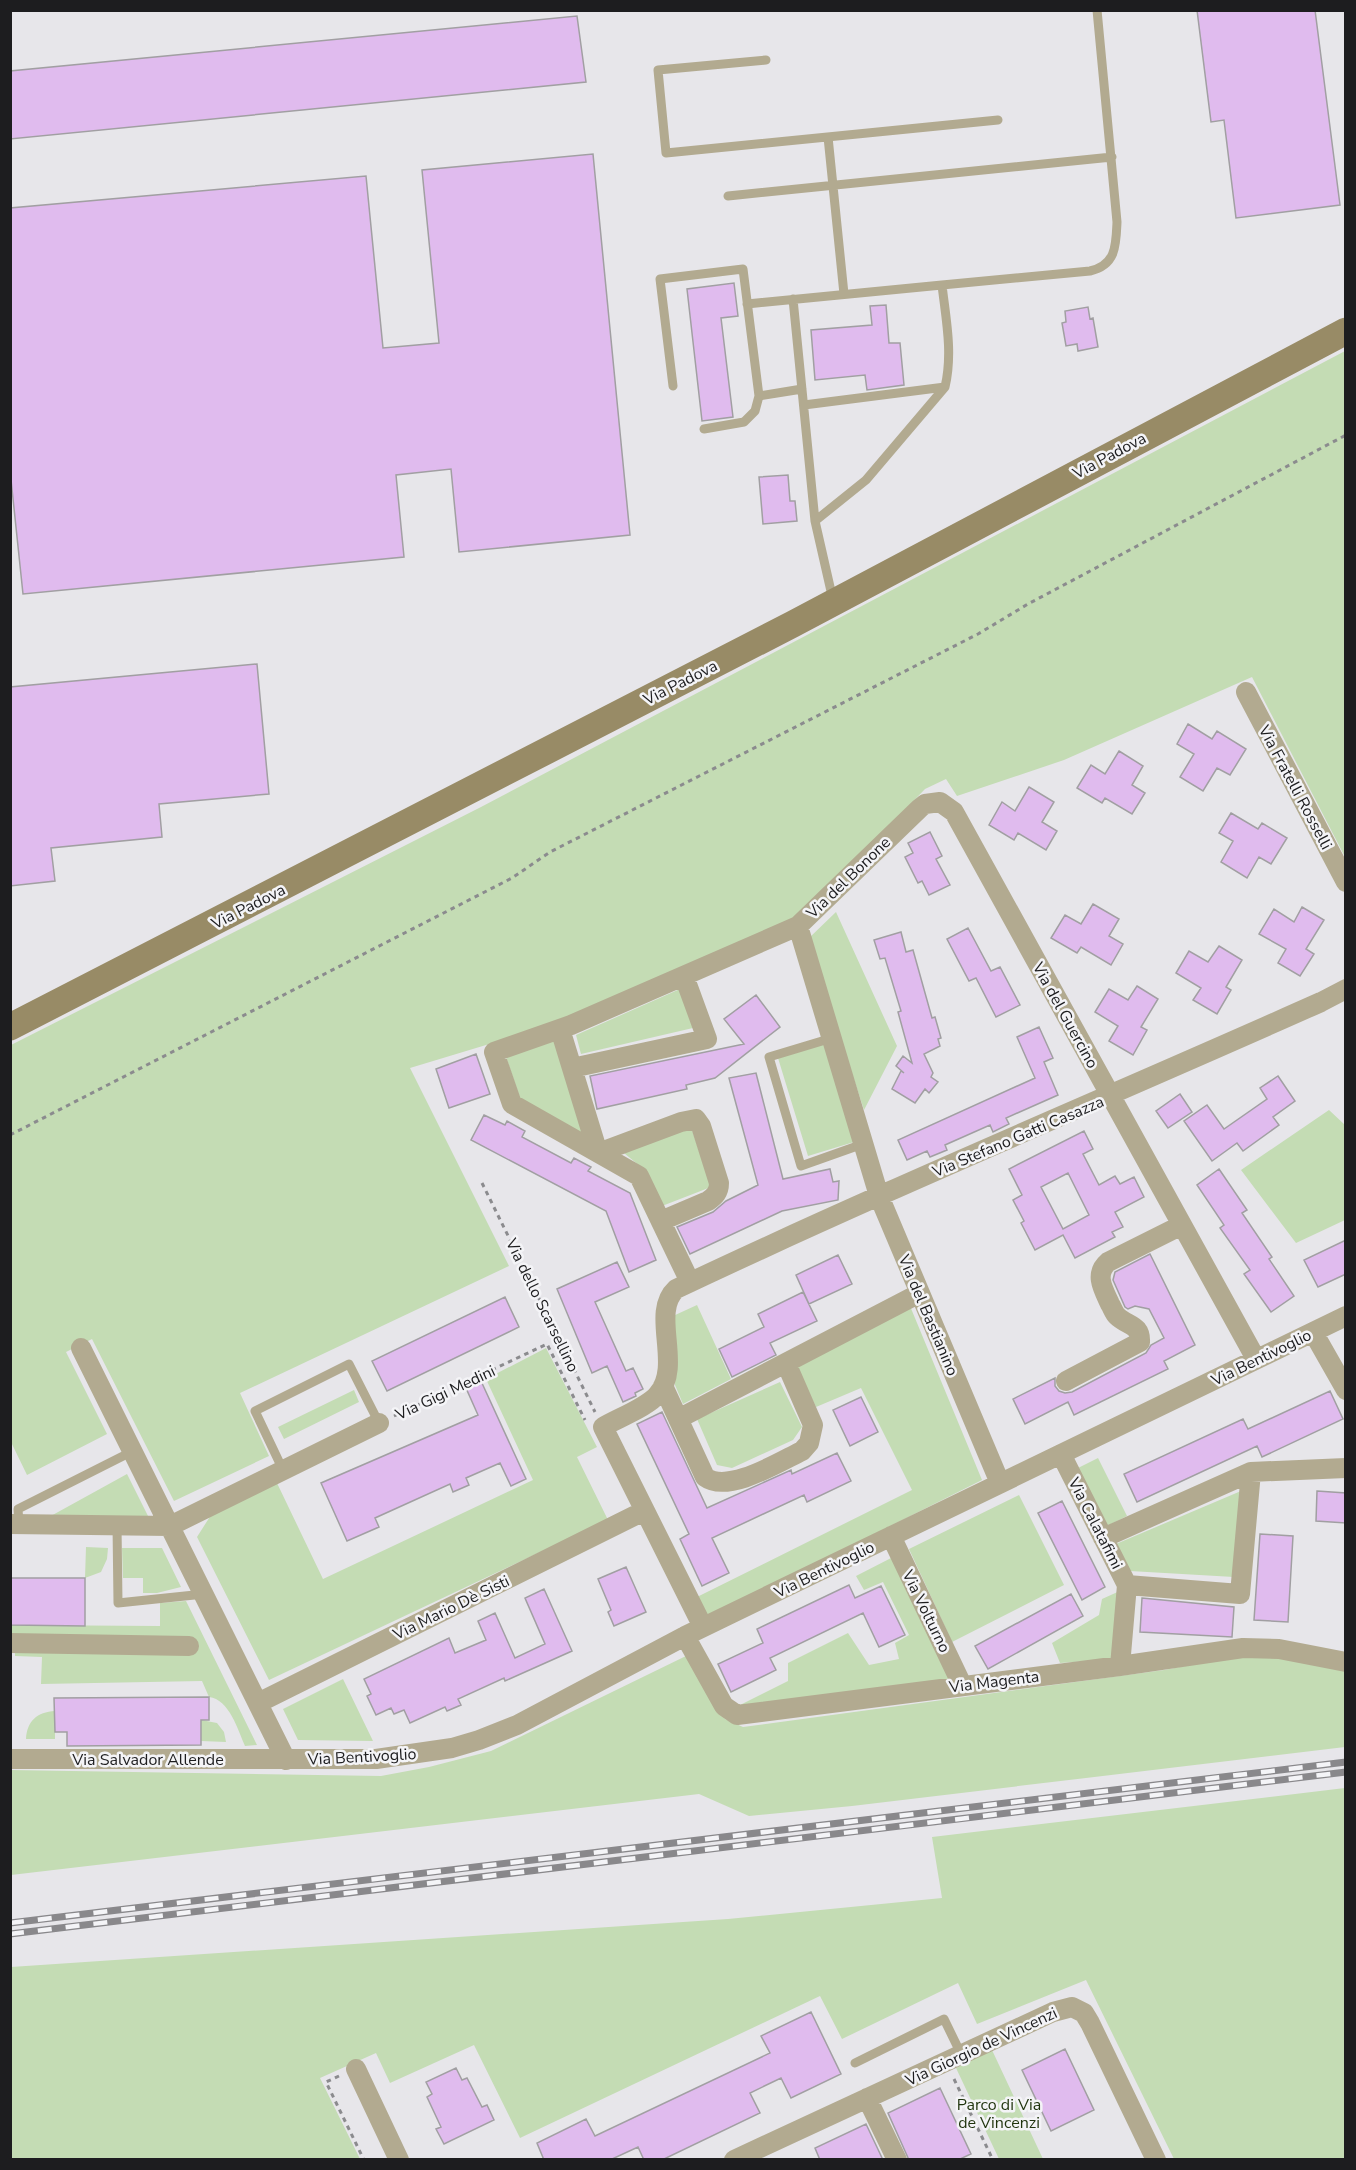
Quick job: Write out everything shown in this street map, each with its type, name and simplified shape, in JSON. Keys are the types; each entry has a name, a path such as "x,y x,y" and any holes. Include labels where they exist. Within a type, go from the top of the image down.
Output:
{"main road":[{"name":"Via Padova","path":"10,1027 429,813 1346,331"}],"street":[{"name":"Via Fratelli Rosselli","path":"1246,692 1346,882"},
{"name":"Via del Guercino","path":"909,817 925,804 940,801 954,812 1256,1359"},
{"name":"Via del Bonone","path":"598,1153 512,1104 494,1052 560,1029 798,926 909,817"},
{"name":"Via del Bastianino","path":"798,926 879,1196 1000,1484"},
{"path":"572,1068 707,1039 684,976"},
{"name":"Via Stefano Gatti Casazza","path":"690,1282 879,1196 1111,1096 1346,989"},
{"path":"560,1029 598,1153 639,1176 690,1282 676,1289 667,1302 665,1316 668,1360 663,1386 656,1397 595,1426 644,1510 694,1632"},
{"path":"598,1153 681,1122 696,1119 705,1137 719,1189 708,1201 661,1221"},
{"path":"1066,1381 1140,1342 1137,1329 1117,1316 1102,1286 1100,1275 1102,1267 1182,1225"},
{"path":"678,1419 920,1293"},
{"name":"Via Bentivoglio","path":"286,1760 376,1759 423,1753 461,1745 518,1725 694,1632 1346,1316"},
{"path":"1314,1332 1346,1390"},
{"path":"81,1348 286,1760"},
{"path":"663,1386 700,1470 711,1481 729,1482 742,1479 802,1451 809,1443 813,1425 786,1363"},
{"name":"Via Gigi Medini","path":"170,1526 379,1423"},
{"name":"Via Calatafimi","path":"1061,1454 1127,1585 1120,1666"},
{"path":"1103,1538 1251,1472 1346,1468"},
{"path":"1127,1585 1240,1593 1251,1472"},
{"name":"Via Mario Dè Sisti","path":"258,1703 644,1510"},
{"path":"15,1524 170,1526"},
{"name":"Via Volturno","path":"891,1536 962,1685"},
{"name":"Via Magenta","path":"694,1632 724,1706 737,1715 1261,1647 1346,1662"},
{"path":"10,1643 189,1646"},
{"name":"Via Salvador Allende","path":"10,1759 286,1760"},
{"name":"Via Giorgio de Vincenzi","path":"734,2160 1065,2007 1072,2007 1079,2009 1090,2023 1156,2160"},
{"path":"356,2069 399,2160"},
{"path":"867,2098 897,2160"}],"lane":[{"path":"747,304 1101,269 1110,261 1116,246 1117,222 1097,10"},
{"path":"766,60 658,70 666,153 998,120"},
{"path":"828,136 844,294"},
{"path":"728,196 1112,156"},
{"path":"673,386 660,279 743,269 759,396 755,411 744,422 704,429"},
{"path":"815,521 866,480 945,387 949,368 949,349 942,285"},
{"path":"793,299 815,521 833,602"},
{"path":"804,405 945,387"},
{"path":"759,396 802,389"},
{"path":"832,1038 769,1057 801,1166 863,1144"},
{"path":"282,1470 255,1411 349,1364 379,1423"},
{"path":"15,1524 18,1509 133,1451"},
{"path":"117,1525 118,1603 204,1594"},
{"path":"855,2063 944,2019 953,2058"}],"path":[{"path":"10,1135 512,878 550,852 968,639 1028,604 1346,435"},
{"name":"Via dello Scarsellino","path":"482,1183 595,1426"},
{"name":"Via Gigi Medini","path":"379,1423 547,1344 595,1426"},
{"path":"953,2058 993,2160"},
{"path":"356,2069 326,2082 364,2160"}],"green space":[{"path":"1345,351 1345,857 1252,677 1064,760 957,796 946,779 925,789 798,921 559,1023 410,1068 509,1266 240,1393 269,1456 174,1501 92,1339 66,1352 107,1434 27,1475 11,1442 11,1045 481,807"},
{"path":"836,912 897,1046 864,1110 808,939"},
{"path":"680,989 693,1028 581,1054 576,1035"},
{"path":"555,1036 586,1139 520,1098 505,1054"},
{"path":"824,1044 854,1142 808,1156 778,1058"},
{"path":"1329,1110 1345,1125 1345,1220 1296,1243 1241,1170"},
{"path":"691,1127 711,1187 662,1206 647,1172 624,1153"},
{"path":"697,1305 731,1379 683,1404 675,1385 673,1316"},
{"path":"910,1306 982,1480 705,1619 695,1598 912,1490 861,1388 816,1407 795,1365"},
{"path":"546,1348 597,1447 577,1457 608,1520 269,1680 197,1537 211,1515 276,1481 323,1579 533,1480 486,1379"},
{"path":"780,1382 802,1427 793,1440 732,1468 717,1465 697,1419"},
{"path":"354,1390 359,1402 284,1439 278,1427"},
{"path":"1098,1458 1127,1516 1107,1526 1078,1468"},
{"path":"127,1474 149,1518 49,1517"},
{"path":"1241,1491 1234,1577 1130,1571 1116,1544"},
{"path":"1019,1495 1064,1585 952,1642 909,1549"},
{"path":"86,1547 108,1548 107,1559 101,1572 85,1578"},
{"path":"122,1548 162,1548 181,1587 157,1593 143,1593 143,1578 123,1578"},
{"path":"895,1556 952,1680 738,1706 788,1681 788,1663 848,1633 869,1665 899,1659 895,1643 909,1635 883,1582 864,1590 856,1576"},
{"path":"1122,1590 1115,1659 1060,1663 1052,1643 1099,1615 1102,1599"},
{"path":"186,1601 257,1745 245,1746 227,1709 216,1699 209,1697 202,1681 41,1684 42,1657 15,1656 15,1643 11,1643 11,1625 160,1626 160,1603"},
{"path":"688,1655 725,1719 743,1727 1164,1670 1233,1657 1279,1656 1345,1669 1345,1747 852,1806 749,1816 699,1794 11,1875 10,1770 381,1776 429,1767 491,1751"},
{"path":"343,1679 373,1741 298,1740 283,1709"},
{"path":"55,1711 55,1739 26,1739 28,1727 34,1719 43,1713"},
{"path":"201,1720 217,1723 224,1732 226,1742 201,1741"},
{"path":"1345,1788 1345,2159 1174,2159 1086,1980 977,2024 958,1983 842,2039 820,1996 520,2138 474,2045 390,2083 376,2053 320,2078 360,2159 11,2160 11,1967 728,1919 942,1898 932,1837"},
{"name":"Parco di Via de Vincenzi","path":"992,2050 1043,2159 999,2159 956,2068"}],"building":[{"path":"1197,10 1315,10 1340,205 1236,218 1224,120 1211,122"},
{"path":"577,16 586,82 10,139 10,71"},
{"path":"593,154 630,535 459,552 451,469 396,475 404,557 23,594 10,470 10,208 366,176 383,348 439,343 422,170"},
{"path":"734,283 738,316 721,318 733,417 702,421 687,289"},
{"path":"886,305 889,343 900,343 904,385 867,390 865,375 815,380 811,330 872,325 870,306"},
{"path":"1088,307 1090,319 1093,318 1098,347 1078,351 1077,344 1066,346 1062,323 1066,322 1065,311"},
{"path":"788,475 790,501 795,501 797,521 763,524 759,477"},
{"path":"257,664 269,794 159,804 162,837 51,848 55,881 10,886 10,687"},
{"path":"1188,724 1212,739 1217,731 1246,749 1230,775 1217,768 1203,791 1180,777 1194,754 1177,744"},
{"path":"1119,751 1143,766 1132,785 1145,793 1132,814 1105,798 1102,803 1077,788 1091,765 1105,774"},
{"path":"1029,787 1054,802 1042,822 1057,831 1046,850 1018,833 1014,840 989,825 1002,802 1015,811"},
{"path":"1231,813 1258,829 1262,823 1287,838 1271,864 1259,857 1247,878 1221,862 1233,841 1219,833"},
{"path":"930,832 942,856 936,859 950,885 929,895 922,881 918,883 905,857 913,853 908,843"},
{"path":"1093,904 1119,919 1109,936 1123,944 1111,965 1081,947 1077,953 1051,938 1065,915 1081,924"},
{"path":"1302,907 1324,920 1306,949 1314,954 1300,976 1278,963 1286,949 1259,934 1274,909 1294,922"},
{"path":"968,928 991,971 1000,967 1020,1005 996,1017 976,978 969,981 947,939"},
{"path":"901,932 906,952 913,950 932,1018 935,1017 941,1038 938,1039 940,1046 924,1054 933,1073 931,1077 938,1082 929,1093 925,1089 915,1103 892,1089 901,1071 904,1073 896,1066 903,1056 912,1063 898,1012 901,1011 885,958 880,959 874,940"},
{"path":"1219,946 1242,960 1226,987 1231,990 1217,1014 1193,1000 1201,988 1176,973 1189,951 1208,962"},
{"path":"1137,986 1158,999 1141,1027 1147,1030 1133,1055 1109,1041 1118,1026 1095,1012 1109,989 1128,1000"},
{"path":"756,995 780,1027 715,1078 686,1085 687,1089 597,1109 590,1076 744,1044 724,1019"},
{"path":"1039,1027 1053,1058 1044,1062 1058,1095 1006,1118 1009,1124 993,1132 990,1125 945,1145 947,1150 930,1157 927,1151 907,1160 898,1140 1035,1078 1017,1037"},
{"path":"476,1054 490,1094 449,1108 436,1069"},
{"path":"756,1073 783,1179 830,1169 833,1182 839,1181 838,1200 782,1211 690,1254 677,1227 713,1212 726,1201 758,1185 729,1078"},
{"path":"1278,1076 1295,1101 1273,1117 1279,1125 1243,1151 1237,1143 1212,1161 1184,1121 1207,1105 1224,1129 1267,1099 1260,1088"},
{"path":"1180,1094 1192,1112 1168,1128 1156,1111"},
{"path":"484,1115 505,1125 507,1121 525,1131 522,1137 571,1163 574,1158 591,1167 588,1171 630,1193 656,1260 629,1272 606,1211 471,1140"},
{"path":"1084,1131 1093,1149 1083,1154 1099,1185 1115,1176 1120,1184 1134,1177 1144,1197 1115,1212 1123,1227 1112,1232 1115,1237 1075,1258 1063,1235 1035,1250 1021,1223 1024,1221 1013,1200 1022,1195 1009,1169","holes":["1068,1173 1089,1215 1063,1229 1041,1187"]},
{"path":"1219,1169 1247,1210 1242,1213 1272,1257 1269,1259 1294,1296 1271,1312 1244,1274 1250,1270 1220,1228 1224,1225 1197,1185"},
{"path":"1346,1240 1346,1274 1318,1287 1304,1260"},
{"path":"1150,1254 1195,1345 1164,1361 1168,1369 1074,1415 1068,1402 1025,1424 1013,1399 1055,1378 1055,1386 1059,1391 1072,1392 1146,1353 1151,1345 1164,1338 1149,1309 1135,1306 1128,1309 1125,1307 1113,1280 1115,1272"},
{"path":"838,1255 852,1284 809,1304 796,1275"},
{"path":"617,1262 629,1287 595,1302 626,1371 633,1368 643,1389 635,1393 636,1396 623,1402 607,1366 592,1373 557,1289"},
{"path":"803,1292 817,1321 770,1343 776,1355 732,1377 719,1349 764,1327 758,1314"},
{"path":"505,1297 519,1327 387,1391 372,1361"},
{"path":"481,1381 526,1479 511,1486 500,1463 466,1478 469,1485 453,1492 450,1484 375,1518 379,1527 347,1541 321,1483 478,1415 466,1388"},
{"path":"1330,1391 1343,1419 1262,1457 1257,1446 1137,1502 1124,1474 1243,1419 1248,1429"},
{"path":"861,1397 878,1432 850,1446 833,1410"},
{"path":"662,1412 707,1508 791,1470 792,1474 837,1453 851,1481 807,1502 804,1495 712,1538 729,1573 702,1586 680,1539 689,1534 637,1424"},
{"path":"1317,1491 1346,1493 1346,1523 1316,1521"},
{"path":"1062,1501 1105,1587 1082,1600 1038,1513"},
{"path":"1260,1534 1293,1536 1288,1622 1254,1620"},
{"path":"626,1567 646,1612 614,1626 608,1612 611,1610 598,1579"},
{"path":"10,1578 85,1578 85,1626 10,1625"},
{"path":"849,1585 855,1598 881,1586 905,1635 879,1647 863,1613 770,1658 776,1670 731,1692 718,1664 763,1643 757,1629"},
{"path":"544,1589 572,1651 458,1699 461,1705 447,1711 445,1707 410,1723 404,1710 394,1714 391,1708 376,1715 367,1696 371,1694 364,1679 449,1638 455,1653 486,1640 478,1621 495,1613 515,1658 545,1644 525,1598"},
{"path":"1071,1594 1083,1616 988,1669 975,1646"},
{"path":"1142,1598 1234,1607 1232,1637 1140,1632"},
{"path":"209,1697 209,1720 201,1720 201,1745 67,1746 67,1732 55,1732 54,1698"},
{"path":"811,2012 841,2074 791,2098 781,2078 750,2093 760,2113 662,2160 644,2160 638,2147 610,2160 544,2160 537,2143 586,2119 595,2136 770,2053 761,2036"},
{"path":"1065,2049 1094,2110 1051,2131 1022,2070"},
{"path":"456,2068 462,2080 467,2078 482,2107 487,2105 494,2120 444,2144 436,2129 441,2127 427,2097 432,2094 426,2082"},
{"path":"940,2088 971,2154 958,2160 909,2160 888,2113"},
{"path":"866,2124 883,2160 820,2160 815,2148"}],"railway":[{"path":"10,1923 1346,1762"},
{"path":"10,1934 1346,1772"}]}
